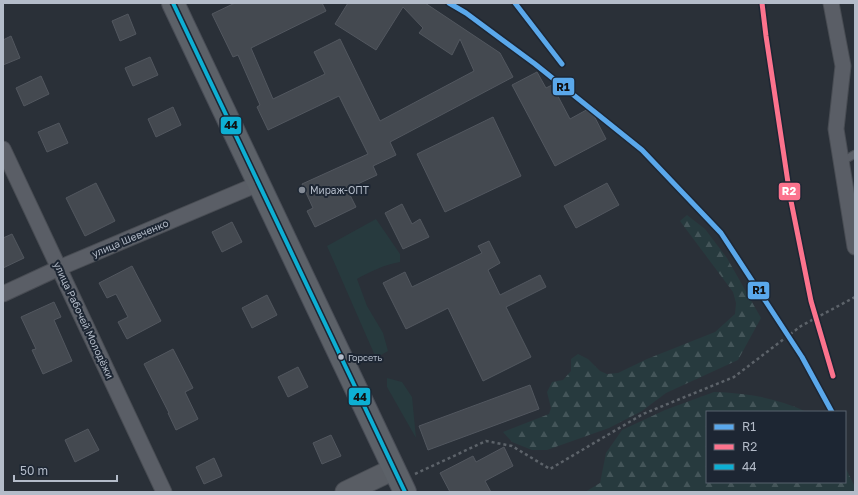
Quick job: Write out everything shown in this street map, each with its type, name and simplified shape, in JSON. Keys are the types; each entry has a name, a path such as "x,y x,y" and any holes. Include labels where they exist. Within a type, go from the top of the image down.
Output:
{"main road":[{"path":"172,3 405,492"}],"street":[{"path":"832,3 843,66 836,129 855,247"},
{"name":"улица Рабочей Молодёжи","path":"3,148 164,492"},
{"name":"улица Шевченко","path":"3,294 59,268 258,184"},
{"path":"346,492 394,469"}],"lane":[{"path":"841,162 855,154"}],"path":[{"path":"422,470 486,441 512,446 550,469 643,414 734,378 801,326 855,297"}],"green space":[{"path":"687,215 705,229 727,258 761,318 738,360 666,393 642,411 609,428 547,450 532,450 512,442 503,432 549,414 551,408 547,392 552,382 563,380 571,371 571,359 578,354 588,359 600,371 607,374 618,373 647,359 715,332 735,314 736,303 733,292 680,221"},
{"path":"376,219 400,254 400,262 367,273 357,279 367,306 383,333 388,351 376,358 327,246"},
{"path":"387,378 402,382 412,397 416,438 387,387"},
{"path":"714,392 762,397 796,407 805,411 706,411 706,483 846,483 846,469 855,487 855,492 585,492 600,483 606,453 622,430 665,410"}],"building":[{"path":"235,3 322,3 326,11 251,48 273,99 325,74 314,52 340,39 380,121 474,71 460,39 452,55 419,33 423,28 403,7 376,50 335,24 348,3 425,3 500,53 513,77 390,142 396,155 373,166 377,175 347,189 356,207 315,227 307,211 313,208 302,184 368,154 339,96 268,130 257,107 260,105 238,55 233,57 212,14"},
{"path":"128,14 136,34 120,41 112,21"},
{"path":"11,36 20,58 3,65 3,40"},
{"path":"150,57 158,75 133,86 125,68"},
{"path":"537,72 546,88 552,85 570,119 590,108 606,139 555,166 512,85"},
{"path":"41,76 49,94 24,106 16,88"},
{"path":"173,107 181,125 156,137 148,119"},
{"path":"493,117 521,176 445,212 417,154"},
{"path":"59,123 68,143 47,152 38,132"},
{"path":"96,183 115,221 85,236 66,198"},
{"path":"607,183 619,205 576,228 564,206"},
{"path":"402,204 412,224 420,219 429,237 403,249 385,213"},
{"path":"232,222 242,242 222,252 212,232"},
{"path":"12,234 24,258 3,268 3,238"},
{"path":"489,241 500,263 488,270 500,295 540,275 546,287 506,307 531,357 483,381 448,308 406,329 383,283 405,272 412,287 482,253 478,246"},
{"path":"132,266 161,321 127,339 118,322 128,317 116,294 107,298 99,283"},
{"path":"267,295 277,315 252,328 242,308"},
{"path":"54,302 61,317 54,320 72,361 43,374 32,350 36,349 21,317"},
{"path":"173,349 193,388 185,392 198,419 176,430 144,364"},
{"path":"298,367 308,387 288,397 278,377"},
{"path":"530,385 539,409 428,450 419,426"},
{"path":"88,429 99,450 75,462 65,440"},
{"path":"331,435 341,456 322,464 313,443"},
{"path":"504,447 513,466 485,481 491,492 450,492 440,473 473,456 476,462"},
{"path":"214,458 222,476 204,484 196,467"}],"transit line":[{"name":"44","path":"173,3 405,492"},
{"name":"R1","path":"449,3 466,13 535,64 642,150 721,233 802,357 831,411"},
{"name":"R1","path":"515,3 562,64"},
{"name":"R2","path":"762,3 790,196 811,301 833,376"}],"place":[{"name":"Мираж-ОПТ","path":"302,190"},
{"name":"Горсеть","path":"341,357"}]}
